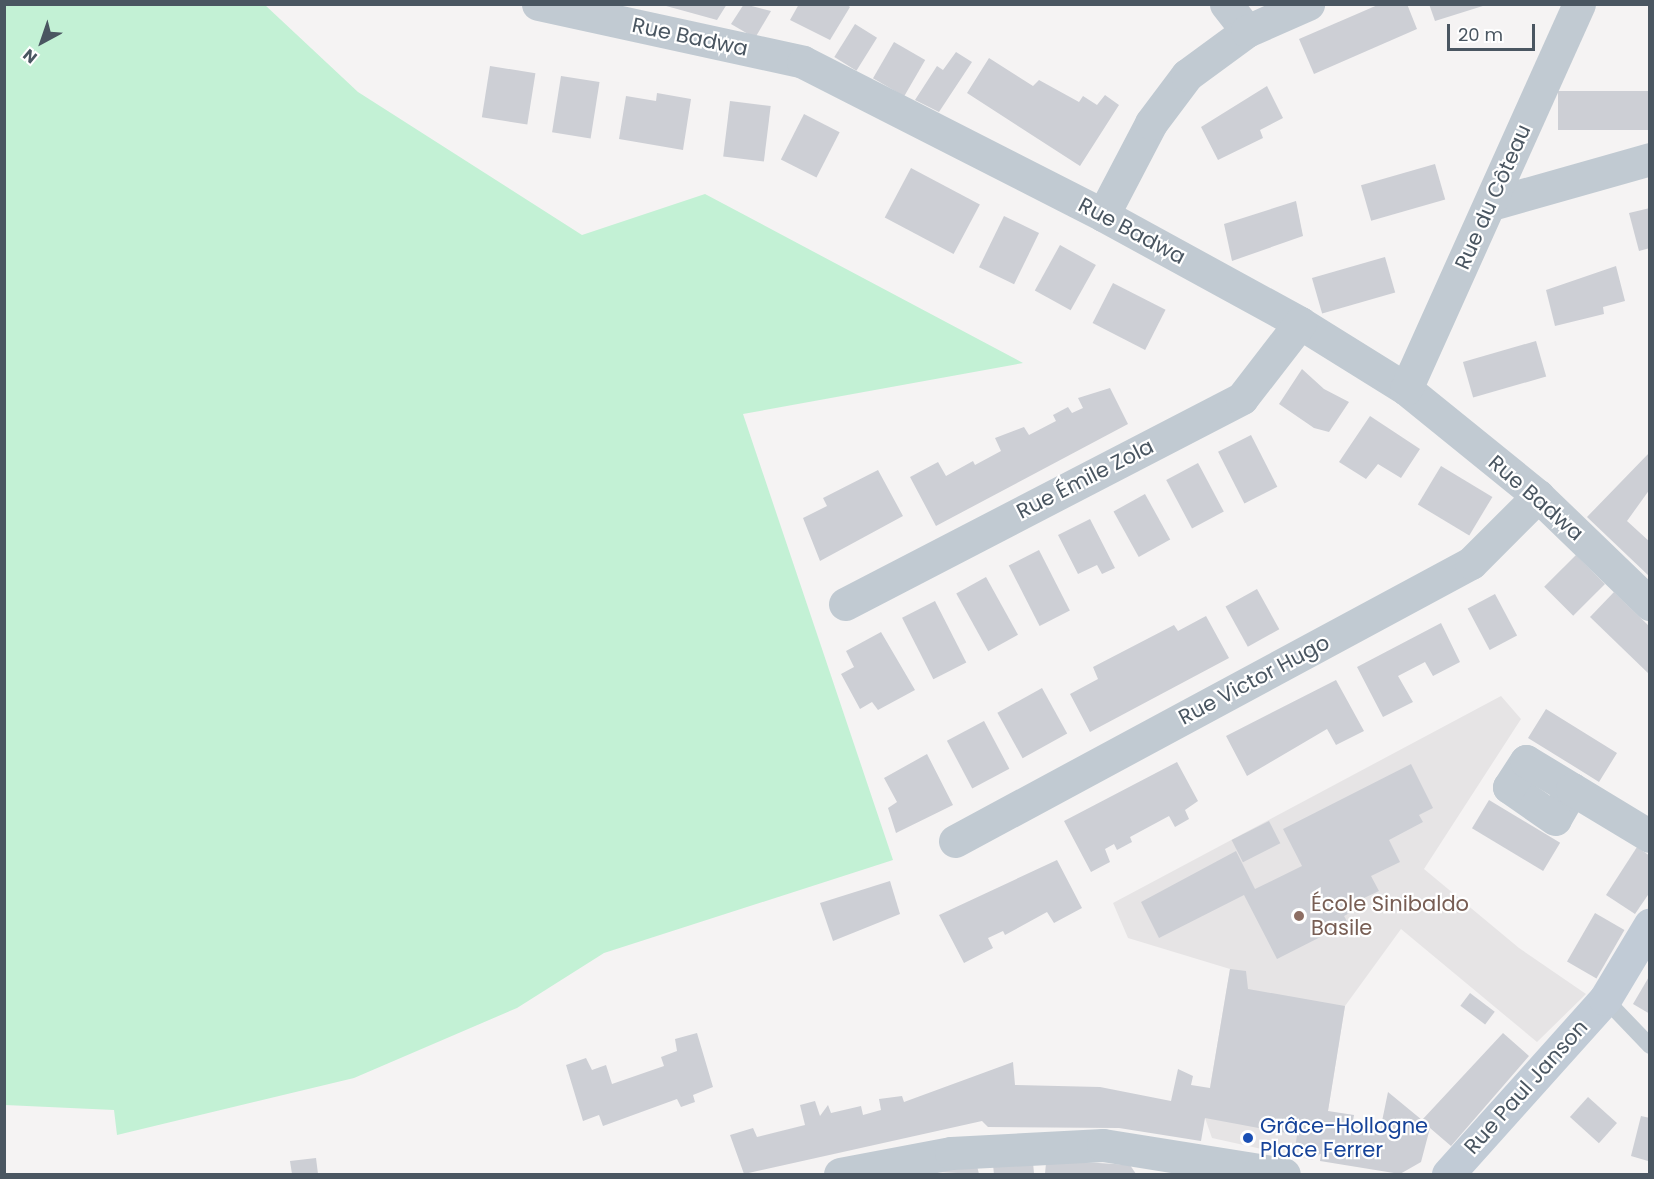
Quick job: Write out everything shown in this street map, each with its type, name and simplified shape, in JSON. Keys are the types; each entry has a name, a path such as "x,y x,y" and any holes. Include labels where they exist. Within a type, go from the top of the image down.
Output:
{"street":[{"name":"Rue Badwa","path":"538,4 803,62 1103,215 1300,323 1406,389 1538,496 1650,604"},
{"path":"1226,4 1247,31"},
{"path":"1103,215 1175,89 1204,60 1247,31 1308,4"},
{"name":"Rue du Côteau","path":"1406,389 1579,4"},
{"path":"1491,204 1650,159"},
{"name":"Rue Émile Zola","path":"845,604 1242,398 1300,323"},
{"name":"Rue Victor Hugo","path":"955,841 1471,563 1538,496"},
{"path":"1572,789 1650,836"},
{"name":"Rue Paul Janson","path":"1448,1174 1605,999 1645,941"},
{"path":"840,1174 951,1153 1103,1145 1284,1174"}],"lane":[{"path":"1605,999 1650,1046"}],"shaded area":[{"name":"École Sinibaldo Basile","path":"1501,696 1521,719 1424,869 1519,948 1586,994 1537,1042 1401,929 1345,1006 1321,1154 1312,1160 1212,1138 1205,1118 1230,969 1128,938 1113,903"}],"green space":[{"path":"5,4 265,5 358,92 582,235 705,194 1023,363 743,414 893,860 604,953 517,1008 354,1078 117,1135 114,1110 5,1105"}],"building":[{"path":"659,4 727,4 717,20"},
{"path":"744,4 771,11 755,38 731,24"},
{"path":"799,4 846,4 850,7 830,40 790,20"},
{"path":"1380,4 1407,4 1417,29 1314,74 1299,39"},
{"path":"1429,4 1486,4 1486,5 1435,21"},
{"path":"855,24 877,38 856,71 834,57"},
{"path":"894,42 925,60 904,96 873,78"},
{"path":"956,52 972,62 939,112 915,100 937,66 943,70"},
{"path":"989,58 1033,86 1039,80 1079,102 1083,96 1097,105 1105,95 1119,105 1080,166 967,93"},
{"path":"490,66 535,73 527,125 482,117"},
{"path":"561,76 600,82 591,138 552,132"},
{"path":"1267,86 1283,118 1260,130 1263,138 1218,160 1201,127"},
{"path":"1558,91 1650,91 1650,130 1558,130"},
{"path":"657,93 691,99 683,150 619,139 626,96 656,101"},
{"path":"730,101 771,106 764,162 723,157"},
{"path":"804,114 840,132 816,178 781,159"},
{"path":"1435,164 1445,200 1371,221 1361,185"},
{"path":"911,168 980,205 954,254 885,217"},
{"path":"1296,201 1303,236 1232,261 1224,224"},
{"path":"1650,208 1650,248 1639,251 1629,213"},
{"path":"1004,216 1039,233 1014,284 979,267"},
{"path":"1060,245 1096,265 1071,310 1035,290"},
{"path":"1385,257 1395,293 1322,314 1312,278"},
{"path":"1616,266 1625,301 1603,307 1604,314 1555,326 1546,290"},
{"path":"1113,283 1166,310 1145,350 1093,323"},
{"path":"1536,341 1546,377 1473,398 1463,362"},
{"path":"1302,369 1324,389 1349,402 1329,432 1314,428 1279,404"},
{"path":"1110,388 1128,424 936,526 910,477 938,462 946,476 973,461 975,465 1001,451 995,438 1024,427 1029,435 1056,421 1053,415 1068,407 1072,413 1083,408 1078,398"},
{"path":"1370,416 1420,449 1401,478 1378,464 1366,479 1339,462"},
{"path":"1251,435 1277,487 1244,503 1218,452"},
{"path":"1650,452 1650,489 1627,521 1650,542 1650,577 1587,517"},
{"path":"1198,463 1224,512 1192,528 1166,480"},
{"path":"1441,466 1492,497 1469,535 1418,505"},
{"path":"878,470 903,516 820,561 803,518 827,506 823,498"},
{"path":"1145,494 1170,539 1139,557 1114,511"},
{"path":"1090,519 1115,568 1102,574 1097,565 1078,574 1058,535"},
{"path":"1039,550 1070,611 1040,626 1009,565"},
{"path":"1576,555 1605,584 1573,616 1544,587"},
{"path":"986,577 1018,635 988,651 956,593"},
{"path":"1257,589 1279,629 1248,647 1226,606"},
{"path":"1614,592 1650,627 1650,675 1590,617"},
{"path":"1495,594 1517,635 1490,650 1468,609"},
{"path":"935,601 966,662 933,679 902,618"},
{"path":"1206,616 1229,658 1090,732 1070,694 1098,679 1093,667 1174,625 1178,631"},
{"path":"1441,623 1460,662 1433,676 1425,662 1398,676 1413,702 1383,717 1357,667"},
{"path":"881,632 915,690 878,710 872,702 860,709 841,674 854,667 846,651"},
{"path":"1336,680 1364,731 1336,745 1327,729 1247,776 1226,736"},
{"path":"1042,688 1067,733 1023,758 997,713"},
{"path":"1546,709 1617,753 1599,782 1528,738"},
{"path":"984,721 1009,769 972,788 947,741"},
{"path":"927,754 953,805 896,833 888,808 897,802 884,778"},
{"path":"1177,762 1198,801 1185,810 1189,819 1175,827 1169,816 1130,837 1132,842 1117,850 1114,844 1105,849 1110,862 1091,872 1064,821"},
{"path":"1411,764 1433,808 1419,815 1423,822 1389,840 1400,862 1371,876 1379,891 1364,898 1367,904 1344,916 1348,923 1277,959 1244,895 1159,938 1141,902 1236,851 1255,889 1302,866 1283,829"},
{"path":"1489,800 1560,843 1543,871 1472,828"},
{"path":"1269,821 1280,843 1243,862 1232,840"},
{"path":"1637,847 1650,856 1650,892 1635,914 1606,895"},
{"path":"1057,860 1082,908 1054,923 1047,912 1005,935 1003,931 988,938 993,948 964,963 939,915"},
{"path":"890,881 900,914 833,941 820,903"},
{"path":"1595,913 1624,930 1596,978 1567,961"},
{"path":"1230,969 1246,971 1248,989 1345,1006 1328,1111 1354,1115 1352,1126 1380,1131 1388,1092 1422,1120 1503,1033 1529,1056 1451,1146 1430,1128 1421,1162 1400,1174 1320,1161 1321,1154 1295,1149 1297,1135 1205,1118 1201,1141 1119,1128 988,1127 982,1121 744,1174 730,1135 753,1128 757,1137 805,1125 800,1105 815,1101 820,1116 828,1105 831,1113 861,1106 863,1115 881,1110 879,1099 902,1096 904,1102 1013,1062 1015,1085 1100,1087 1171,1101 1178,1069 1193,1076 1191,1085 1210,1088"},
{"path":"1650,975 1650,1014 1633,1004"},
{"path":"1470,993 1495,1012 1485,1024 1460,1006"},
{"path":"697,1033 713,1087 693,1095 695,1102 681,1107 677,1099 603,1126 599,1115 583,1121 566,1065 586,1058 592,1070 606,1065 612,1084 664,1066 661,1057 677,1051 675,1039"},
{"path":"1588,1097 1617,1123 1599,1143 1570,1117"},
{"path":"1641,1116 1650,1118 1648,1161 1631,1156"},
{"path":"316,1158 318,1174 292,1174 290,1161"},
{"path":"1033,1162 1034,1174 994,1174 993,1165"},
{"path":"1083,1162 1130,1165 1136,1174 1045,1174 1046,1163"},
{"path":"977,1166 979,1174 936,1172 958,1168"}],"place":[{"name":"École Sinibaldo Basile","path":"1299,916"},
{"name":"Grâce-Hollogne Place Ferrer","path":"1248,1138"}]}
